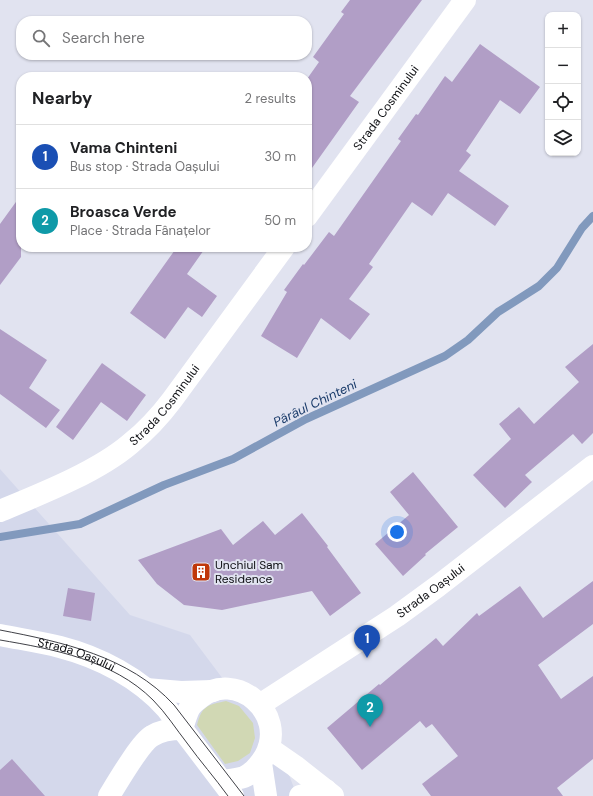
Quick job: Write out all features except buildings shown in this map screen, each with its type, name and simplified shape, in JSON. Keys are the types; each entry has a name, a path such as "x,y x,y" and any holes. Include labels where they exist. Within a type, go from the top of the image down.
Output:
{"main road":[{"name":"Strada Cosminului","path":"312,209 465,0"},
{"name":"Strada Cosminului","path":"0,511 72,480 130,445 160,415 172,400 280,252"},
{"name":"Strada Oașului","path":"261,704 397,616 593,466"},
{"name":"Strada Oașului","path":"0,635 60,647 87,656 129,677 157,698 182,729"},
{"path":"146,689 181,692 226,689 238,691 250,696 261,704 268,717 271,727 271,740 265,755 250,773 228,789 182,729"},
{"path":"182,729 192,704 203,696 214,691"},
{"path":"109,796 143,745 151,736 166,731 182,729"},
{"path":"265,755 295,766 330,793"},
{"path":"265,755 266,796"},
{"path":"300,796 330,793"}],"shaded area":[{"path":"0,469 130,615 190,635 235,695 271,727 297,796 0,796"}],"green space":[{"path":"226,701 239,706 253,723 255,738 250,753 238,761 225,764 197,725 203,710 206,707"}],"waterway":[{"name":"Pârâul Chinteni","path":"0,537 80,524 164,485 233,459 306,419 445,356 468,340 498,312 539,286 557,268 582,228 593,216"}],"tram line":[{"path":"0,630 70,646 116,663 137,674 156,688 174,705 244,796"},
{"path":"0,640 61,652 81,658 120,675 137,686 162,710 228,796"}],"place":[{"name":"Unchiul Sam Residence","path":"201,572"},
{"name":"Vama Chinteni","path":"367,658"},
{"name":"Broasca Verde","path":"370,727"}]}
